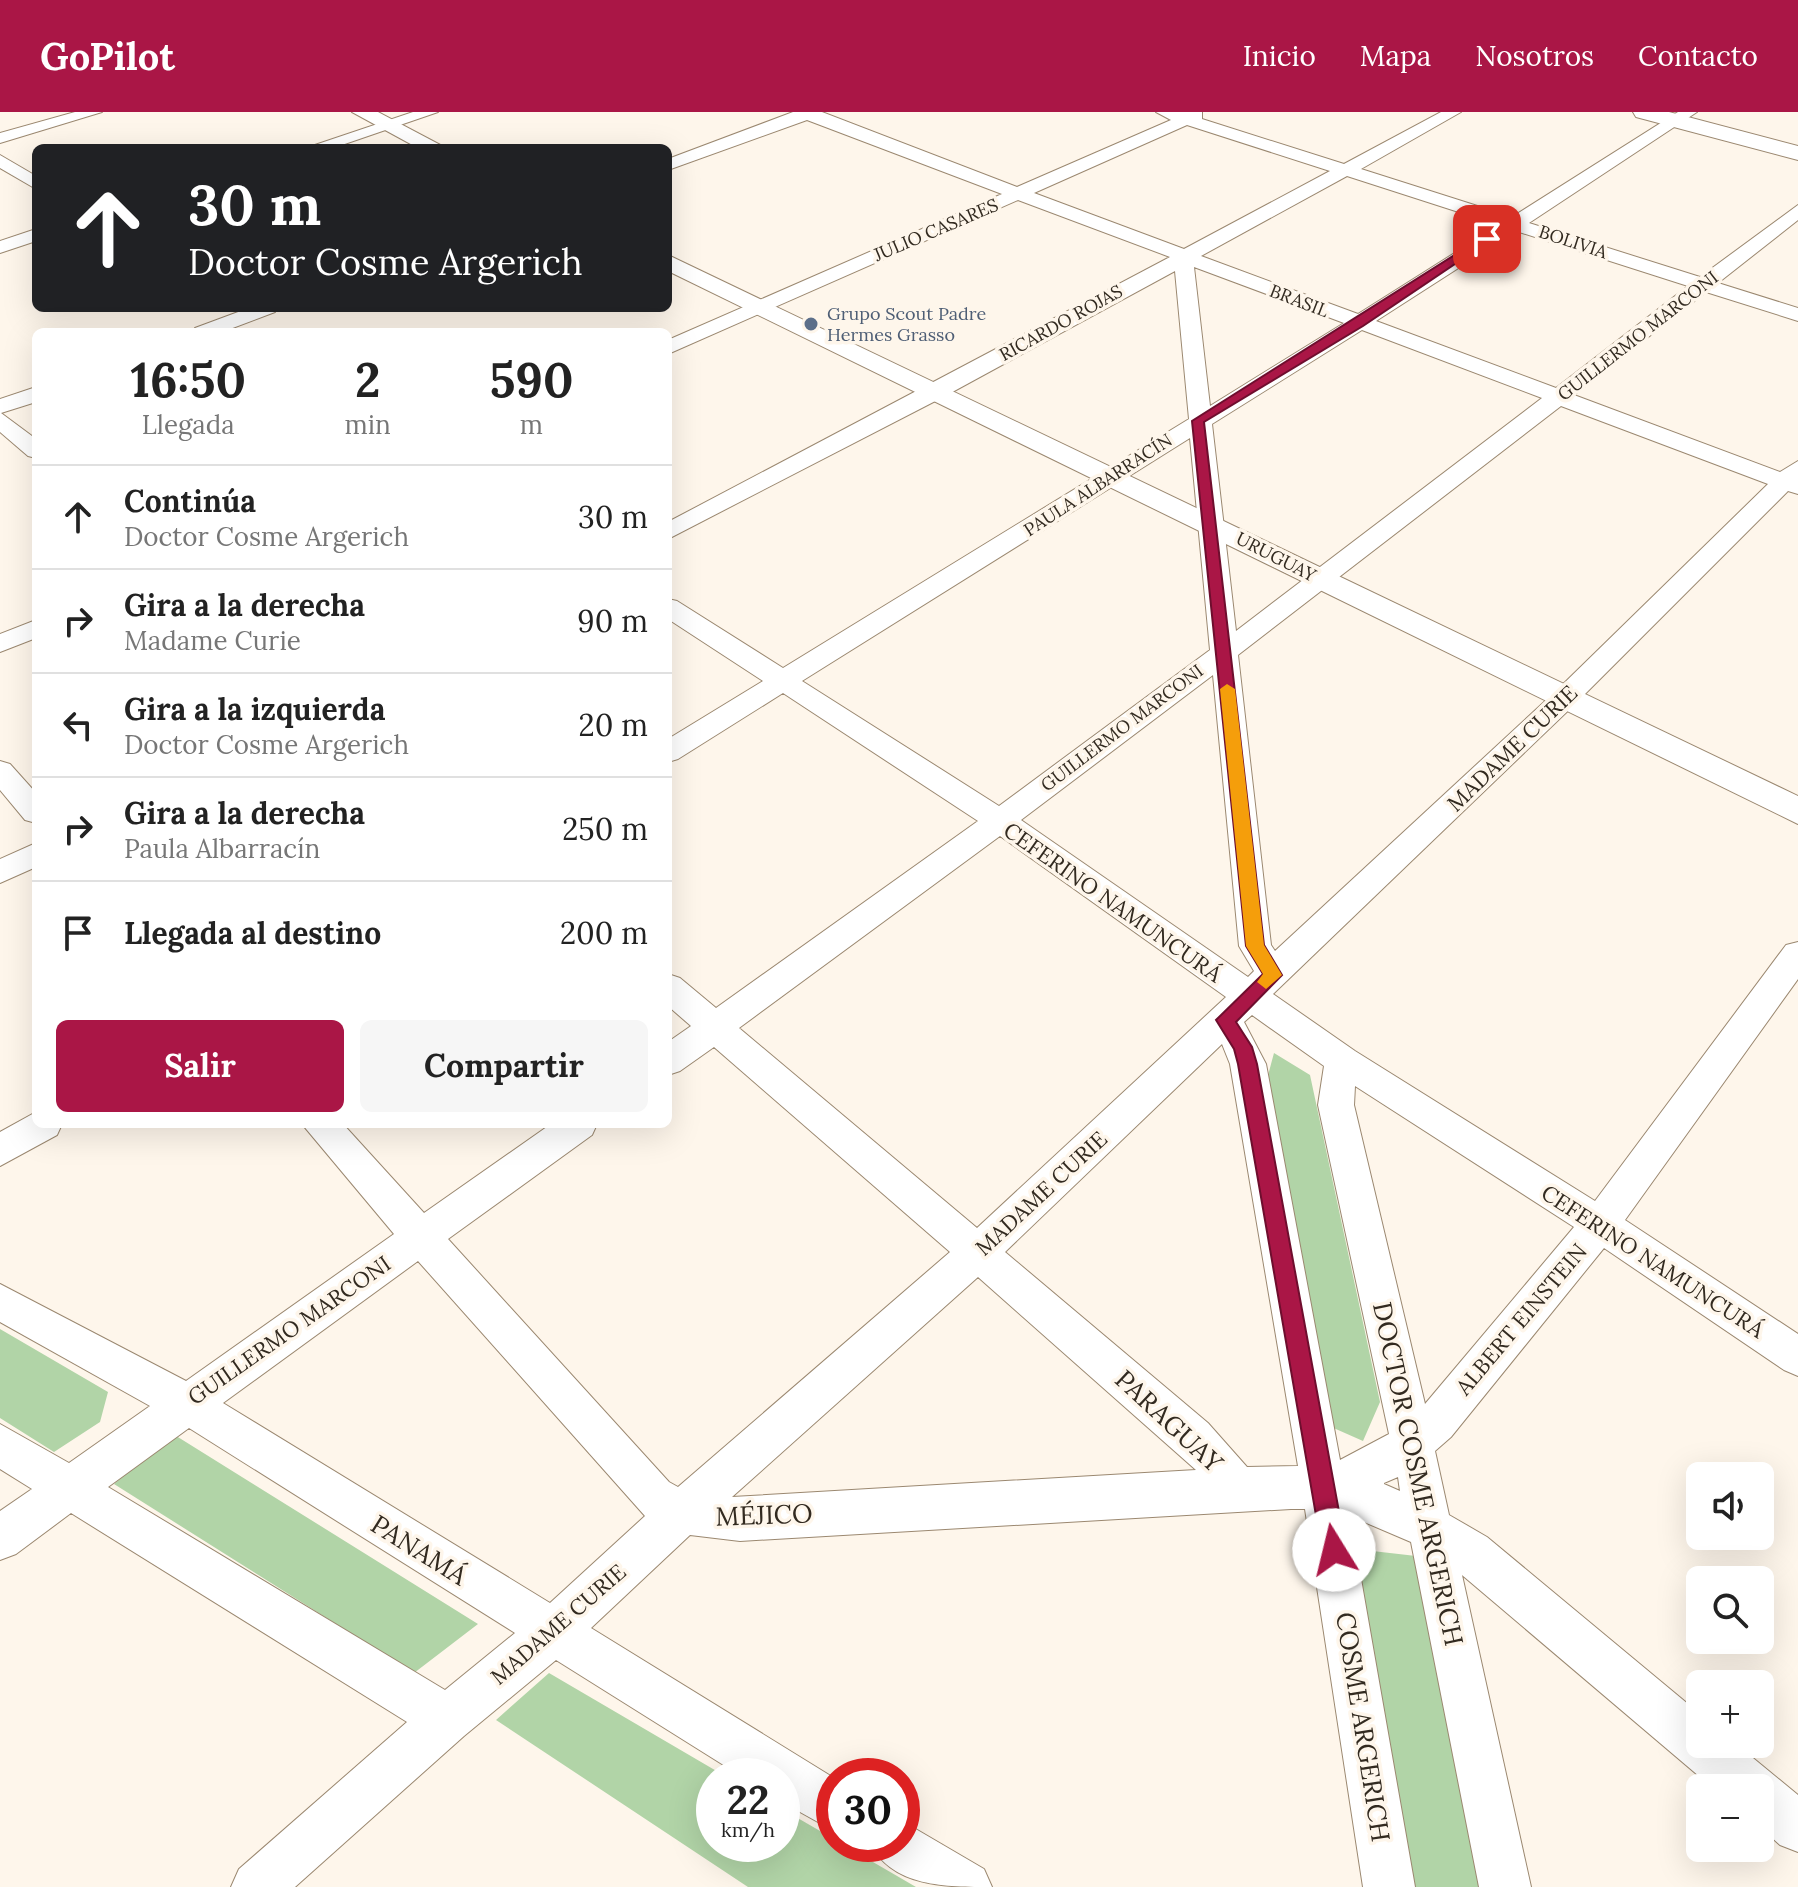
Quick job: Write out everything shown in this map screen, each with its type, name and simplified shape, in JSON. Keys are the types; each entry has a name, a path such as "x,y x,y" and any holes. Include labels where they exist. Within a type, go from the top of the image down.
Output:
{"main road":[{"path":"1644,112 1683,116 1798,153"}],"street":[{"path":"0,138 94,112"},
{"path":"362,112 427,144"},
{"path":"328,144 430,112"},
{"name":"BOLIVIA","path":"1164,112 1195,116 1345,170 1798,315"},
{"name":"RICARDO ROJAS","path":"672,530 937,391 1453,112"},
{"path":"672,164 808,113"},
{"name":"BRASIL","path":"808,113 1016,195 1560,398 1793,479"},
{"name":"JULIO CASARES","path":"672,346 1195,116"},
{"name":"PAULA ALBARRACÍN","path":"672,750 1115,476 1683,116"},
{"path":"0,160 32,181"},
{"name":"GUILLERMO MARCONI","path":"672,1058 1000,821 1560,398 1798,211"},
{"path":"0,247 32,236"},
{"path":"1183,257 1255,946 1249,998"},
{"name":"URUGUAY","path":"672,264 1115,476 1798,811"},
{"path":"209,328 235,313 258,328"},
{"path":"0,407 32,395"},
{"path":"0,420 32,448"},
{"name":"MADAME CURIE","path":"257,1887 447,1719 552,1633 681,1513 978,1252 1793,479"},
{"name":"CEFERINO NAMUNCURÁ","path":"672,610 1000,821 1249,998 1600,1224 1798,1357"},
{"path":"0,644 32,630"},
{"path":"0,771 32,808"},
{"path":"0,872 32,856"},
{"name":"ALBERT EINSTEIN","path":"1324,1489 1382,1464 1413,1445 1436,1423 1600,1224 1798,954"},
{"name":"PARAGUAY","path":"672,990 1193,1437 1214,1458 1236,1489 1324,1489 1396,1509 1428,1526 1471,1553 1734,1774"},
{"name":"COSME ARGERICH","path":"1249,998 1242,1047 1248,1064 1324,1489 1389,1887"},
{"name":"DOCTOR COSME ARGERICH","path":"1343,1061 1337,1083 1336,1105 1413,1445 1505,1887"},
{"path":"0,1151 37,1128"},
{"name":"MÉJICO","path":"324,1128 654,1497 681,1513 714,1519 740,1519 1236,1489"},
{"name":"GUILLERMO MARCONI","path":"0,1538 573,1128"},
{"name":"PANAMÁ","path":"0,1302 186,1403 816,1795"},
{"path":"0,1445 447,1719"},
{"path":"1774,1807 1798,1827"},
{"path":"920,1859 966,1887"}],"green space":[{"path":"1274,1053 1310,1075 1380,1402 1363,1441 1329,1426 1264,1090"},
{"path":"0,1329 108,1392 100,1422 54,1452 0,1418"},
{"path":"173,1434 478,1624 414,1673 114,1484"},
{"path":"1355,1549 1416,1556 1490,1887 1414,1887"},
{"path":"549,1673 696,1759 696,1853 496,1720"},
{"path":"800,1819 816,1829 816,1862 873,1862 916,1887 748,1887 710,1862 800,1862"}],"slow traffic":[{"path":"1227,689 1255,946 1273,975 1266,982"}],"place":[{"name":"Grupo Scout Padre Hermes Grasso","path":"811,324"}],"route":[{"path":"1334,1550 1248,1064 1242,1047 1225,1020 1273,975 1255,946 1212,524 1198,421 1359,323 1487,239"}]}
